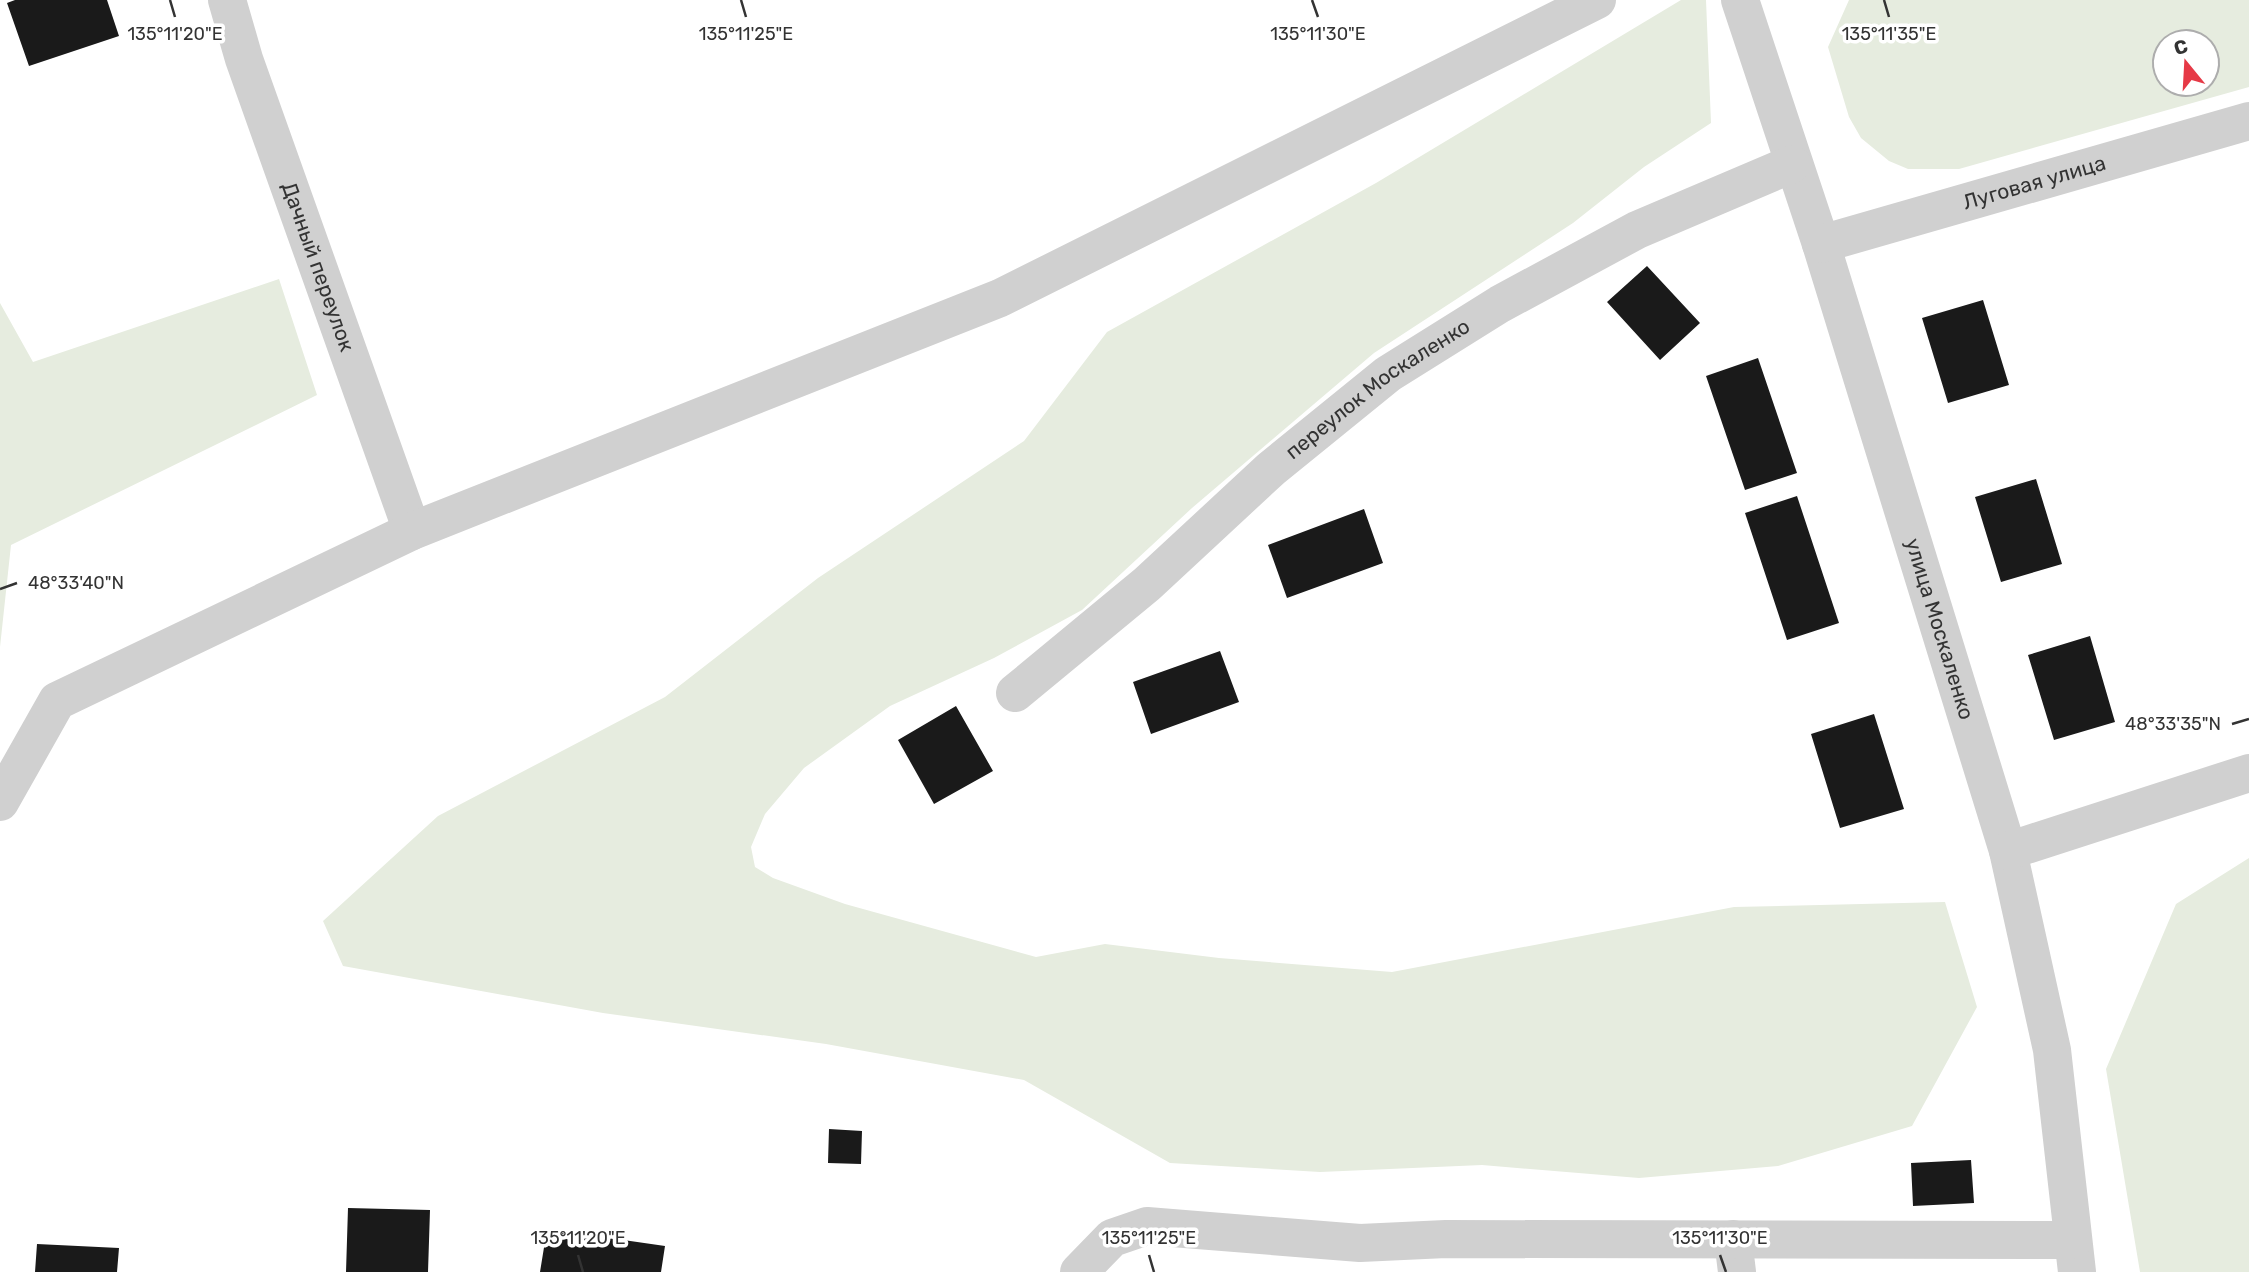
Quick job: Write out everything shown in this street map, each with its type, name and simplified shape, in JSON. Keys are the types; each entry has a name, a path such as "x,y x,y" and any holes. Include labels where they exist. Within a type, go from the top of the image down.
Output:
{"street":[{"name":"Дачный переулок","path":"227,0 244,59 412,531"},
{"path":"0,802 57,701 412,531 1000,298 1597,0"},
{"name":"улица Москаленко","path":"1740,0 1821,244 2008,851 2052,1050 2075,1256"},
{"name":"Луговая улица","path":"1821,244 2249,121"},
{"name":"переулок Москаленко","path":"1015,693 1147,583 1271,469 1388,374 1500,304 1637,230 1793,164"},
{"path":"2008,851 2249,773"},
{"path":"1079,1272 1112,1238 1147,1226 1361,1257 1446,1239 1735,1256 2075,1256"}],"shaded area":[{"path":"1681,0 1706,0 1711,123 1644,167 1573,223 1374,353 1192,508 1082,610 994,658 890,706 804,768 765,814 751,847 755,867 773,878 845,904 1036,957 1105,944 1219,958 1392,972 1734,907 1945,902 1977,1007 1912,1126 1778,1166 1639,1178 1482,1165 1320,1172 1170,1163 1024,1080 826,1044 603,1013 343,966 323,921 438,816 665,697 818,578 1024,441 1107,332 1376,183"},
{"path":"1849,0 2249,0 2249,87 2221,95 2221,28 2151,28 2151,98 2210,98 1959,169 1908,169 1889,161 1861,138 1849,117 1828,47"},
{"path":"279,279 317,395 11,545 0,647 0,303 33,362"},
{"path":"2249,858 2249,1272 2140,1272 2106,1069 2176,904"}],"building":[{"path":"15,0 107,0 119,36 29,66 7,3"},
{"path":"1647,266 1700,323 1660,360 1607,302"},
{"path":"1983,300 2009,385 1948,403 1922,318"},
{"path":"1758,358 1797,473 1745,490 1706,376"},
{"path":"2036,479 2062,564 2001,582 1975,497"},
{"path":"1797,496 1839,623 1787,640 1745,513"},
{"path":"1364,509 1383,563 1287,598 1268,545"},
{"path":"2090,636 2115,722 2054,740 2028,655"},
{"path":"1220,651 1239,702 1151,734 1133,682"},
{"path":"956,706 993,771 934,804 898,740"},
{"path":"1874,714 1904,809 1840,828 1811,734"},
{"path":"829,1129 862,1131 861,1164 828,1163"},
{"path":"1971,1160 1974,1203 1913,1206 1911,1163"},
{"path":"348,1208 430,1210 428,1272 346,1272"},
{"path":"547,1229 665,1246 661,1272 540,1272"},
{"path":"37,1244 119,1248 117,1272 35,1272"}]}
